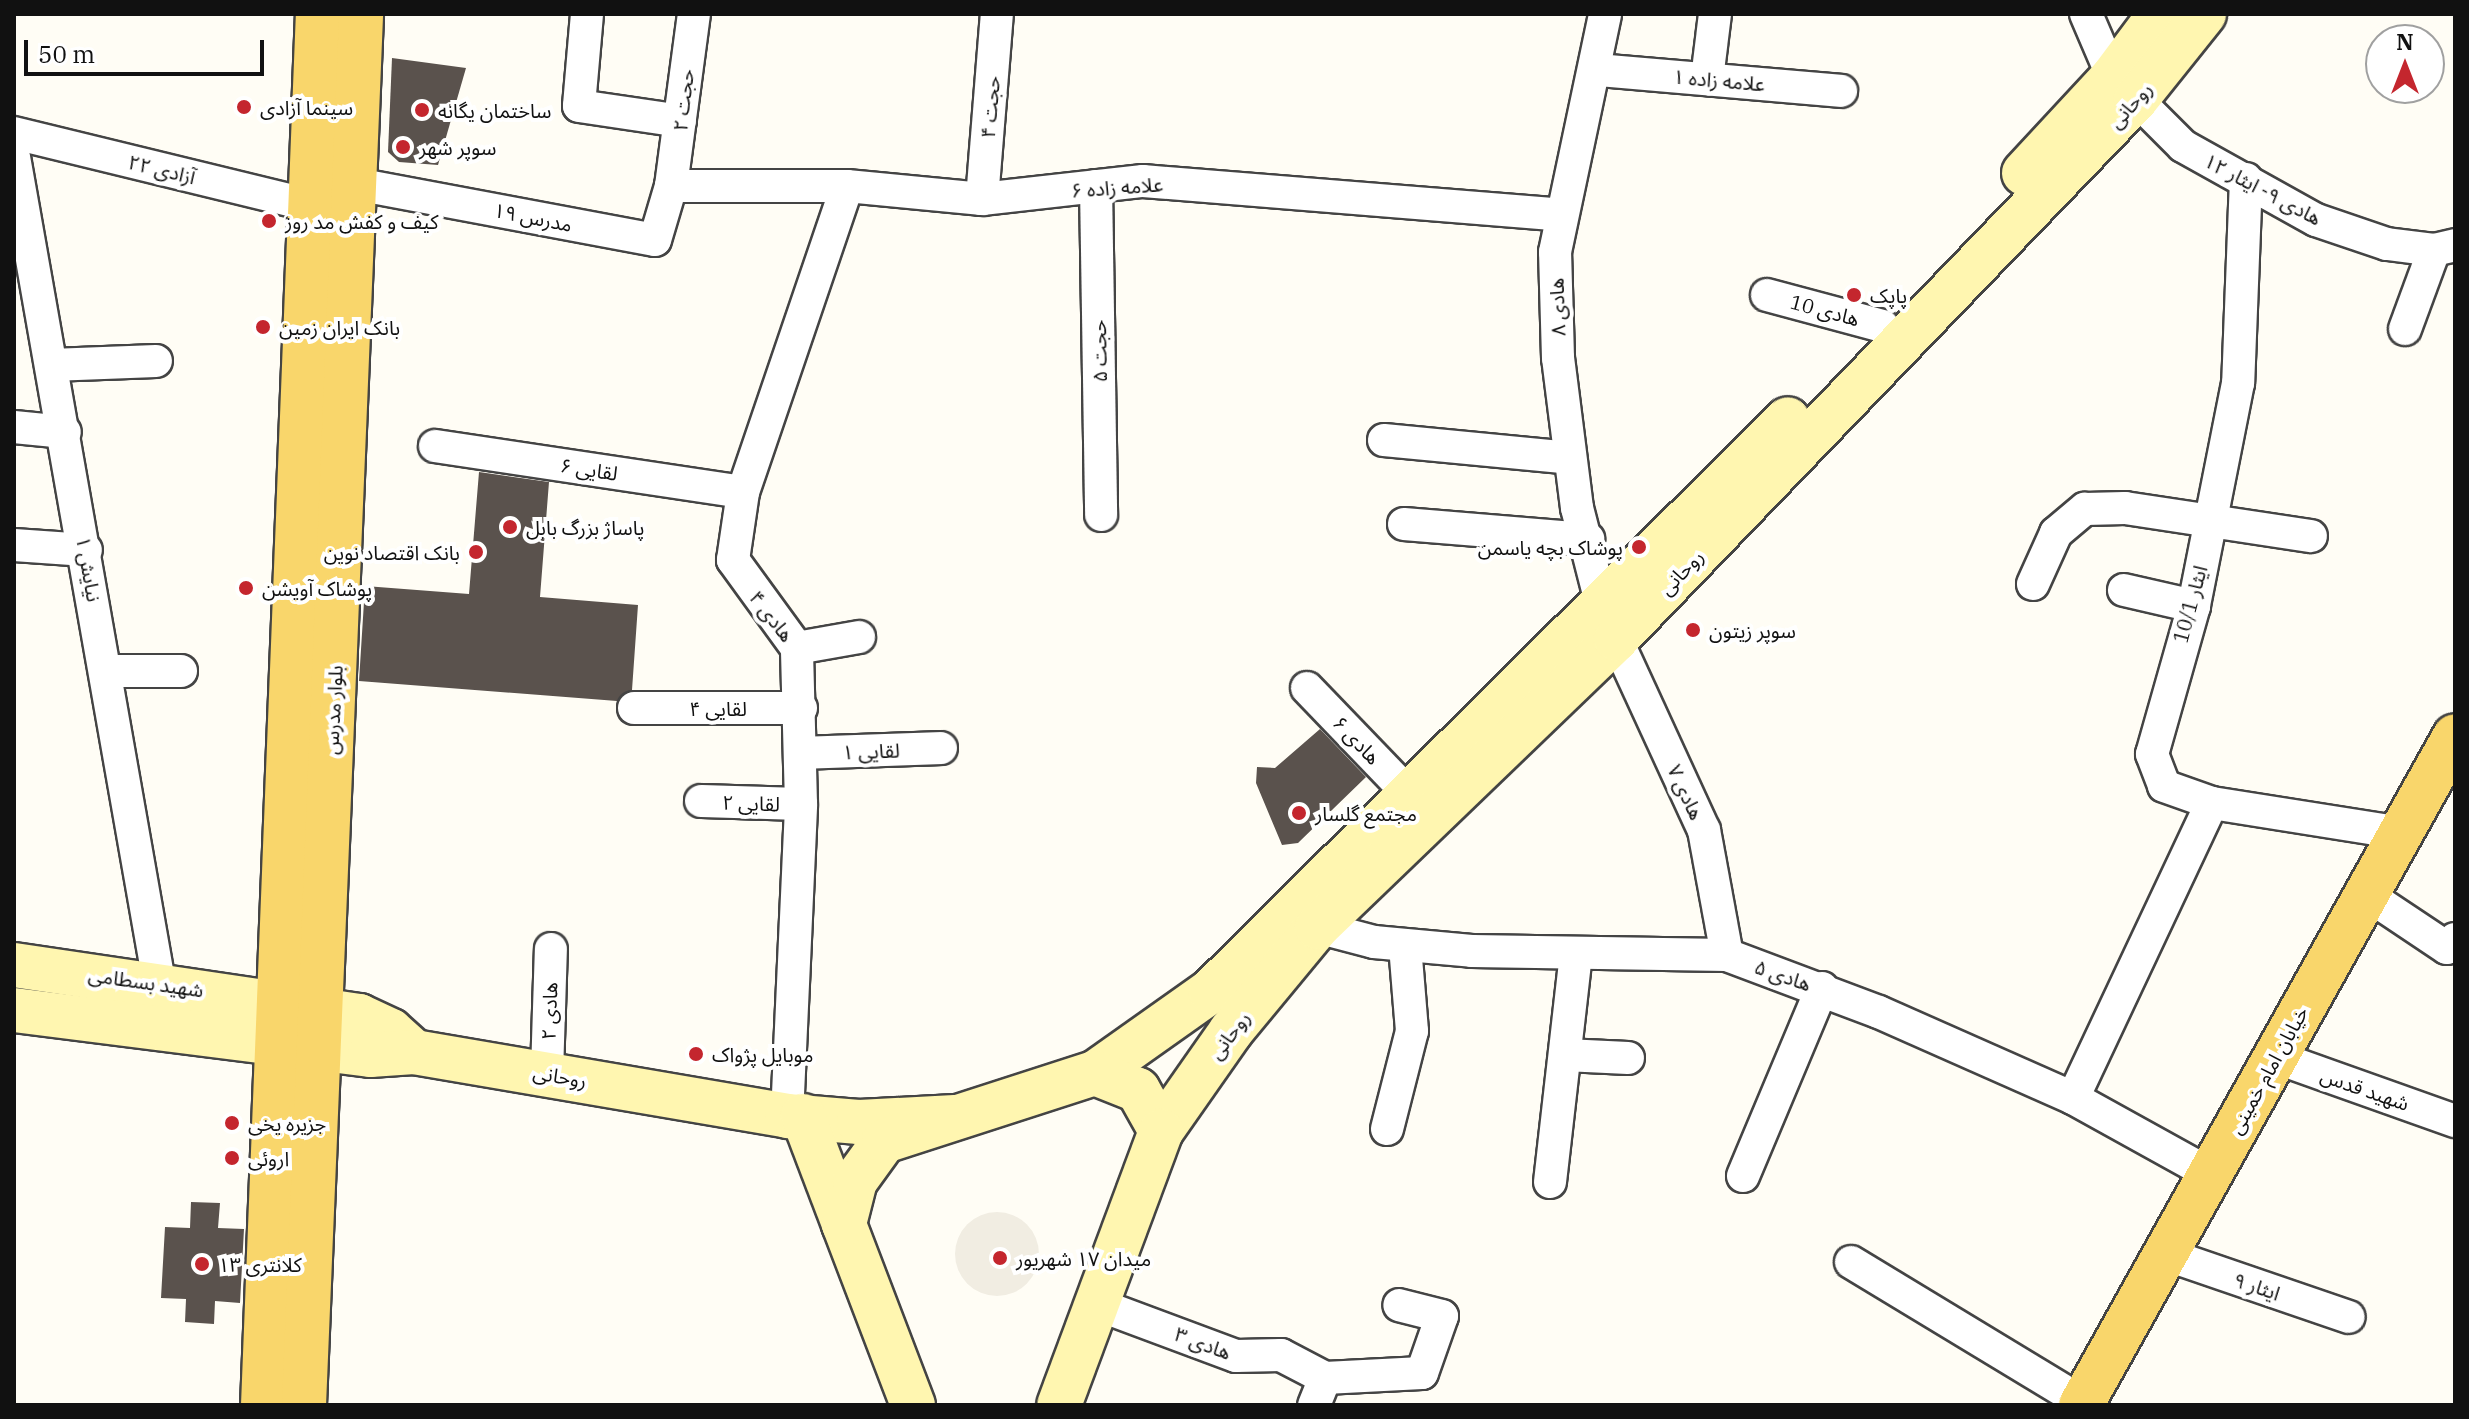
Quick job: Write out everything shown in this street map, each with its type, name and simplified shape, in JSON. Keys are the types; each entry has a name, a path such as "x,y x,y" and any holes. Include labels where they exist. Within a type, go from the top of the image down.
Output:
{"main road":[{"name":"بلوار مدرس","path":"304,1405 297,1024 310,205 318,14"},
{"name":"بلوار مدرس","path":"263,1405 297,1024 356,184 361,14"},
{"name":"روحانی","path":"1161,1131 1231,1031 1317,927 1499,727 1608,620 2125,88 2160,14"},
{"name":"روحانی","path":"1608,620 1883,326 2204,14"},
{"name":"روحانی","path":"1095,1073 1211,991 1407,792 1499,727"},
{"name":"خیابان امام خمینی","path":"2081,1404 2455,736"},
{"name":"شهید بسطامی","path":"14,965 159,982 297,1024"},
{"name":"شهید بسطامی","path":"14,1010 297,1024"},
{"name":"روحانی","path":"297,1024 379,1025 414,1052 795,1116 859,1122 955,1117"},
{"path":"844,1224 855,1181 884,1141 1095,1073 1138,1090 1161,1131 1099,1305 1059,1405"},
{"path":"795,1116 844,1224 913,1405"}],"street":[{"path":"587,14 579,106 680,121"},
{"name":"حجت ۲","path":"671,186 694,14"},
{"name":"حجت ۴","path":"982,199 997,14"},
{"name":"هادی ۸","path":"1605,14 1598,70 1555,252 1558,358 1570,458 1608,620"},
{"path":"1707,79 1715,14"},
{"path":"2086,14 2125,88"},
{"name":"علامه زاده ۱","path":"1598,70 1841,91"},
{"name":"هادی ۹- ایثار ۱۲","path":"2125,88 2183,146 2316,220 2387,244 2445,247"},
{"name":"آزادی ٢٢","path":"14,133 310,205"},
{"name":"نیایش ۱","path":"14,157 51,365 87,514 86,550 159,982"},
{"name":"ایثار 10/1","path":"2246,179 2238,383 2194,606 2152,754 2164,786 2212,803 2401,833"},
{"name":"علامه زاده ۶","path":"671,186 847,186 982,199 1143,181 1562,215"},
{"name":"مدرس ۱۹","path":"356,184 655,240 671,186"},
{"name":"هادی ۴","path":"795,1116 801,804 801,708 797,648 733,560 743,492 847,186"},
{"name":"حجت ۵","path":"1096,186 1101,515"},
{"path":"2405,329 2445,247"},
{"name":"هادی 10","path":"1767,295 1883,326"},
{"path":"51,365 156,361"},
{"path":"14,427 65,432"},
{"path":"1384,440 1570,458"},
{"name":"لقایی ۶","path":"435,446 743,492"},
{"path":"2033,584 2056,533 2085,509 2125,508 2311,536"},
{"path":"1404,524 1588,539"},
{"path":"14,545 86,550"},
{"path":"2124,590 2194,606"},
{"name":"هادی ۷","path":"1608,620 1704,830 1727,955"},
{"path":"797,648 859,637"},
{"path":"108,671 181,671"},
{"name":"هادی ۶","path":"1307,688 1407,792"},
{"name":"لقایی ۴","path":"634,708 801,708"},
{"name":"لقایی ۱","path":"801,753 941,748"},
{"name":"لقایی ۲","path":"701,801 801,804"},
{"path":"2073,1098 2212,803"},
{"path":"2366,894 2447,948 2455,939"},
{"name":"هادی ۵","path":"1317,927 1405,945 1576,954 1727,955 1822,988 2073,1098 2210,1174"},
{"path":"1387,1129 1412,1031 1405,945"},
{"name":"هادی ۲","path":"547,1073 551,949"},
{"path":"1550,1182 1576,954"},
{"path":"1743,1176 1822,988"},
{"path":"1565,1055 1628,1058"},
{"name":"شهید قدس","path":"2275,1057 2455,1121"},
{"name":"ایثار ۹","path":"2165,1254 2349,1317"},
{"path":"1851,1262 2081,1404"},
{"name":"هادی ۳","path":"1099,1305 1236,1356 1281,1355 1320,1391"},
{"path":"1320,1391 1422,1373 1442,1316 1399,1305"}],"shaded area":[{"path":"997,1212 1013,1215 1027,1224 1036,1238 1039,1254 1036,1270 1027,1284 1013,1293 997,1296 981,1293 967,1284 958,1270 955,1254 958,1238 967,1224 981,1215"}],"building":[{"name":"ساختمان یگانه","path":"392,58 466,68 438,165 399,162 388,152"},
{"name":"پاساژ بزرگ بابل","path":"479,472 549,482 540,597 638,605 632,690 617,701 359,681 365,586 469,594"},
{"name":"مجتمع گلسار","path":"1320,729 1366,777 1298,843 1282,845 1256,783 1257,767 1275,768"},
{"name":"کلانتری ۱۳","path":"191,1202 220,1203 218,1228 244,1229 240,1303 215,1301 214,1324 185,1322 186,1299 161,1298 165,1227 190,1228"}],"place":[{"name":"سینما آزادی","path":"244,107"},
{"name":"ساختمان یگانه","path":"422,110"},
{"name":"سوپر شهر","path":"403,147"},
{"name":"کیف و کفش مد روز","path":"269,221"},
{"name":"پاپک","path":"1854,295"},
{"name":"بانک ایران زمین","path":"263,327"},
{"name":"پاساژ بزرگ بابل","path":"510,527"},
{"name":"پوشاک بچه یاسمن","path":"1639,547"},
{"name":"بانک اقتصاد نوین","path":"476,552"},
{"name":"پوشاک آویشن","path":"246,588"},
{"name":"سوپر زیتون","path":"1693,630"},
{"name":"مجتمع گلسار","path":"1299,813"},
{"name":"موبایل پژواک","path":"696,1054"},
{"name":"جزیره یخی","path":"232,1123"},
{"name":"اروئی","path":"232,1158"},
{"name":"میدان ۱۷ شهریور","path":"1000,1258"},
{"name":"کلانتری ۱۳","path":"202,1264"}]}
